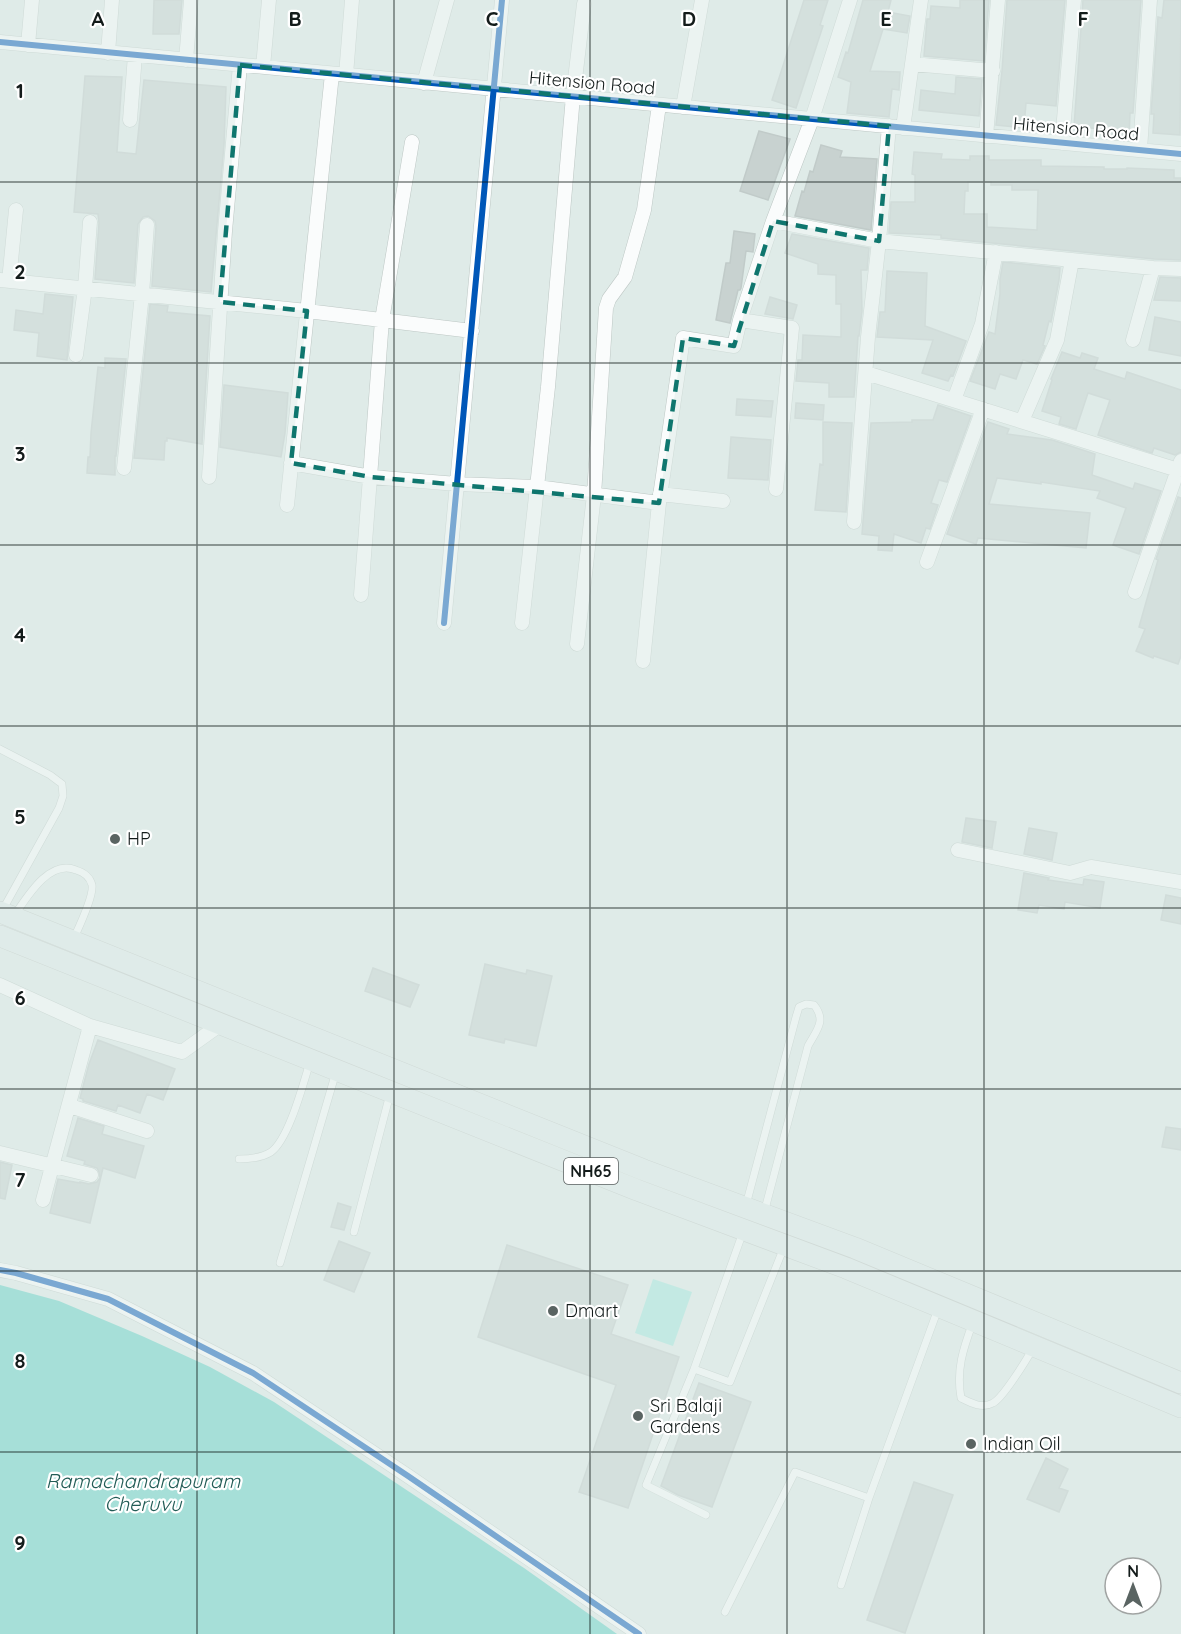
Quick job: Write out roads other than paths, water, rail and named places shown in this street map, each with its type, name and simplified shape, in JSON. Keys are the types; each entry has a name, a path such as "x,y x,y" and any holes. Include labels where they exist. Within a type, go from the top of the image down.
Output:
{"highway":[{"name":"NH65","path":"5,914 644,1170 855,1248 1181,1383"},
{"name":"NH65","path":"0,936 637,1190 846,1268 1181,1407"}],"street":[{"path":"28,45 32,0"},
{"path":"108,53 112,0"},
{"path":"186,60 191,0"},
{"path":"263,67 269,0"},
{"path":"287,505 307,311 339,75 352,0"},
{"path":"424,83 447,0"},
{"path":"444,624 502,0"},
{"path":"683,107 702,0"},
{"path":"643,661 659,498 683,338 734,346 740,320 773,221 812,119 850,0"},
{"path":"854,522 868,337 879,241 896,127 912,64 921,0"},
{"path":"986,136 998,0"},
{"path":"1062,143 1074,0"},
{"path":"1140,150 1149,0"},
{"path":"522,624 548,387 573,96 584,4"},
{"name":"Hitension Road","path":"0,42 1181,154"},
{"path":"130,120 135,55"},
{"path":"912,64 993,70"},
{"path":"209,477 225,231 240,65"},
{"path":"577,644 594,495 606,308 609,298 625,277 644,210 659,105"},
{"path":"361,595 382,320 412,141"},
{"path":"16,210 4,280 307,311 472,331"},
{"path":"773,221 879,241 1181,269"},
{"path":"76,355 85,288 90,222"},
{"path":"124,468 147,225"},
{"path":"954,400 982,324 996,252"},
{"path":"1022,421 1058,340 1072,260"},
{"path":"1133,340 1152,268"},
{"path":"740,320 792,328 776,489"},
{"path":"866,372 1022,421 1179,466 1136,592"},
{"path":"927,562 983,409"},
{"path":"291,464 371,477 457,484 537,487 594,495 723,501"},
{"path":"958,850 1070,873 1090,867 1181,882"},
{"path":"0,986 90,1026 182,1052 221,1024"},
{"path":"43,1200 90,1026"},
{"path":"70,1106 147,1131"},
{"path":"0,1153 91,1175"},
{"path":"0,1270 108,1299 253,1373 639,1634"}],"lane":[{"path":"0,749 50,775 62,784 63,796 5,914"},
{"path":"5,914 59,868 69,867 78,870 86,874 92,886 89,901 73,942"},
{"path":"806,1004 814,1005 821,1019 819,1028 808,1046 755,1211 796,1017 799,1007 806,1004"},
{"path":"239,1159 252,1160 271,1152 282,1138 294,1112 311,1060"},
{"path":"280,1263 337,1070"},
{"path":"354,1232 391,1091"},
{"path":"706,1515 646,1485 694,1369 744,1230"},
{"path":"694,1369 730,1382 784,1245"},
{"path":"840,1586 869,1498 939,1307"},
{"path":"973,1320 962,1351 958,1381 961,1398 972,1404 985,1406 995,1402 1035,1346"},
{"path":"725,1612 795,1472 869,1498"}],"water":[{"name":"Ramachandrapuram Cheruvu","path":"0,1285 59,1301 142,1336 210,1367 274,1402 524,1568 617,1634 0,1634"}],"place":[{"name":"HP","path":"115,839"},
{"name":"Dmart","path":"553,1311"},
{"name":"Sri Balaji Gardens","path":"638,1416"},
{"name":"Indian Oil","path":"971,1444"}]}
